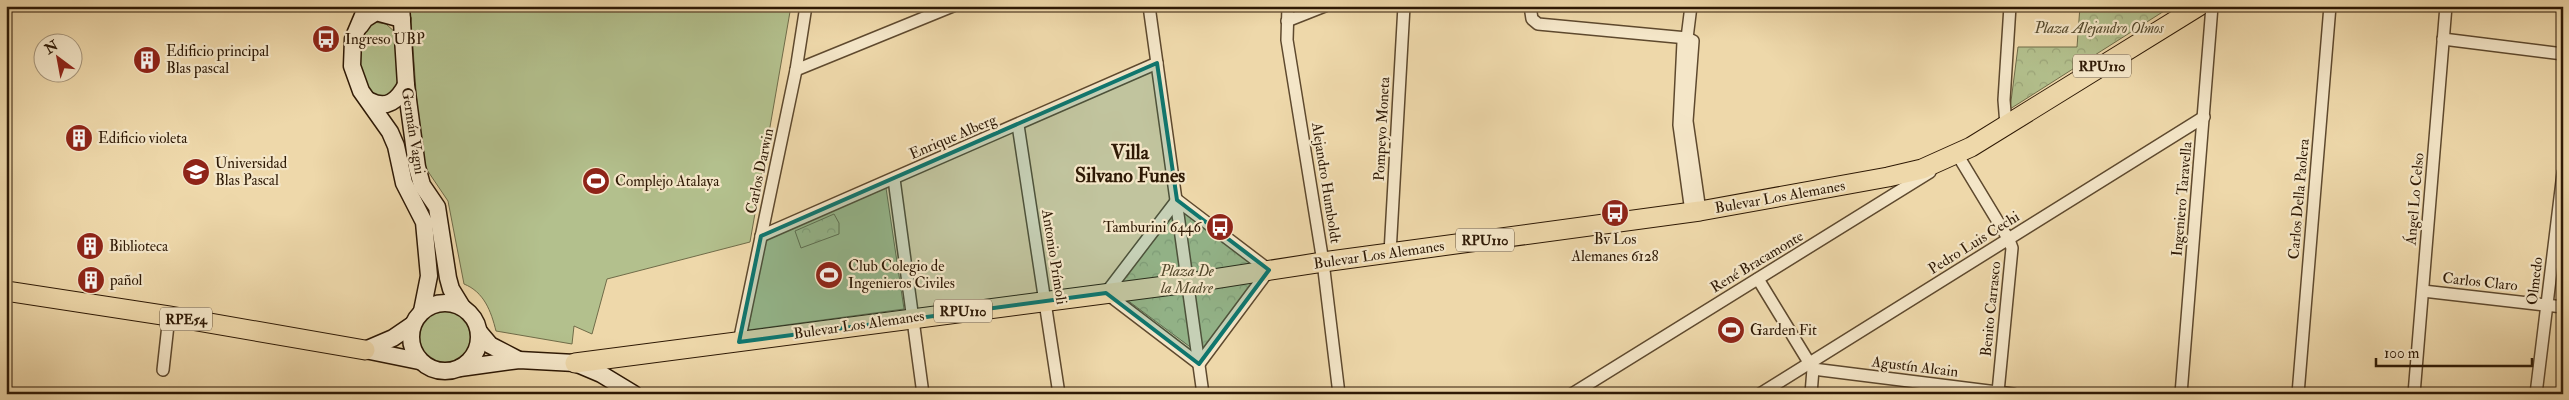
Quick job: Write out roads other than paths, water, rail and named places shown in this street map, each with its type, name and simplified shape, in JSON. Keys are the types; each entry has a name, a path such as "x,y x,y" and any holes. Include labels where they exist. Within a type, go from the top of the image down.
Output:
{"main road":[{"name":"Germán Vagni","path":"367,6 354,39 352,66 361,91 370,101 394,139 404,183 424,222 428,276 417,318"},
{"name":"Bulevar Los Alemanes","path":"575,363 1046,300 1188,283 1323,262 1696,212 1888,177 1922,169 1957,154 2006,126 2199,6"},
{"path":"358,29 364,20 376,12 401,13"},
{"name":"Germán Vagni","path":"401,13 406,85 418,176 437,207 448,278 451,289 462,307"},
{"path":"370,101 379,104 389,104 398,98 406,85"},
{"name":"RPE54","path":"6,291 169,316 365,350"},
{"path":"365,350 394,338 417,318 441,303 462,307 473,318 479,332 490,344 519,360"},
{"path":"417,318 410,335 411,346 419,361"},
{"path":"460,368 475,354 479,332"},
{"path":"365,350 419,361 435,370 448,371 519,360 575,363 620,384 634,394"},
{"path":"620,384 615,378 614,369 620,362 633,356"}],"street":[{"name":"Carlos Darwin","path":"739,342 796,70 806,6"},
{"path":"796,70 953,6"},
{"path":"1149,6 1202,394"},
{"name":"Alejandro Humboldt","path":"1288,6 1287,40 1323,262 1339,394"},
{"path":"1287,21 1325,6"},
{"name":"Pompeyo Moneta","path":"1390,253 1404,6"},
{"path":"1530,6 1532,19 1538,24 1688,38 1693,41 1687,121 1696,212"},
{"path":"1688,38 1690,6"},
{"path":"2006,126 2004,100 2010,6"},
{"name":"Ingeniero Taravella","path":"2181,394 2212,6"},
{"name":"Carlos Della Paolera","path":"2298,394 2330,6"},
{"name":"Ángel Lo Celso","path":"2414,394 2446,6"},
{"path":"2443,39 2563,54"},
{"name":"Enrique Alberg","path":"761,236 1157,63"},
{"name":"Pedro Luis Cechi","path":"1760,394 1811,366 2204,117"},
{"name":"Antonio Prímoli","path":"1018,125 1060,394"},
{"name":"Benito Carrasco","path":"1957,154 2009,240 2012,255 1998,392"},
{"name":"René Bracamonte","path":"1572,394 1957,154"},
{"name":"Olmedo","path":"2536,394 2563,173"},
{"path":"894,178 923,394"},
{"path":"1177,200 1269,270 1199,364"},
{"path":"1177,200 1106,293 1199,364"},
{"path":"1758,279 1811,366 1811,394"},
{"name":"Carlos Claro","path":"2423,291 2563,307"},
{"path":"163,370 169,316"},
{"name":"Agustín Alcain","path":"1811,366 1953,390 2013,394"}],"place":[{"name":"Ingreso UBP","path":"326,39"},
{"name":"Edificio principal Blas pascal","path":"147,60"},
{"name":"Edificio violeta","path":"79,138"},
{"name":"Universidad Blas Pascal","path":"196,172"},
{"name":"Complejo Atalaya","path":"596,181"},
{"name":"Bv Los Alemanes 6128","path":"1615,213"},
{"name":"Tamburini 6446","path":"1220,227"},
{"name":"Biblioteca","path":"90,246"},
{"name":"Club Colegio de Ingenieros Civiles","path":"829,275"},
{"name":"pañol","path":"91,280"},
{"name":"Garden Fit","path":"1731,330"}],"district":[{"name":"Villa Silvano Funes","path":"1130,164"}],"park label":[{"name":"Plaza Alejandro Olmos","path":"2099,28"},
{"name":"Plaza De la Madre","path":"1187,280"}]}
